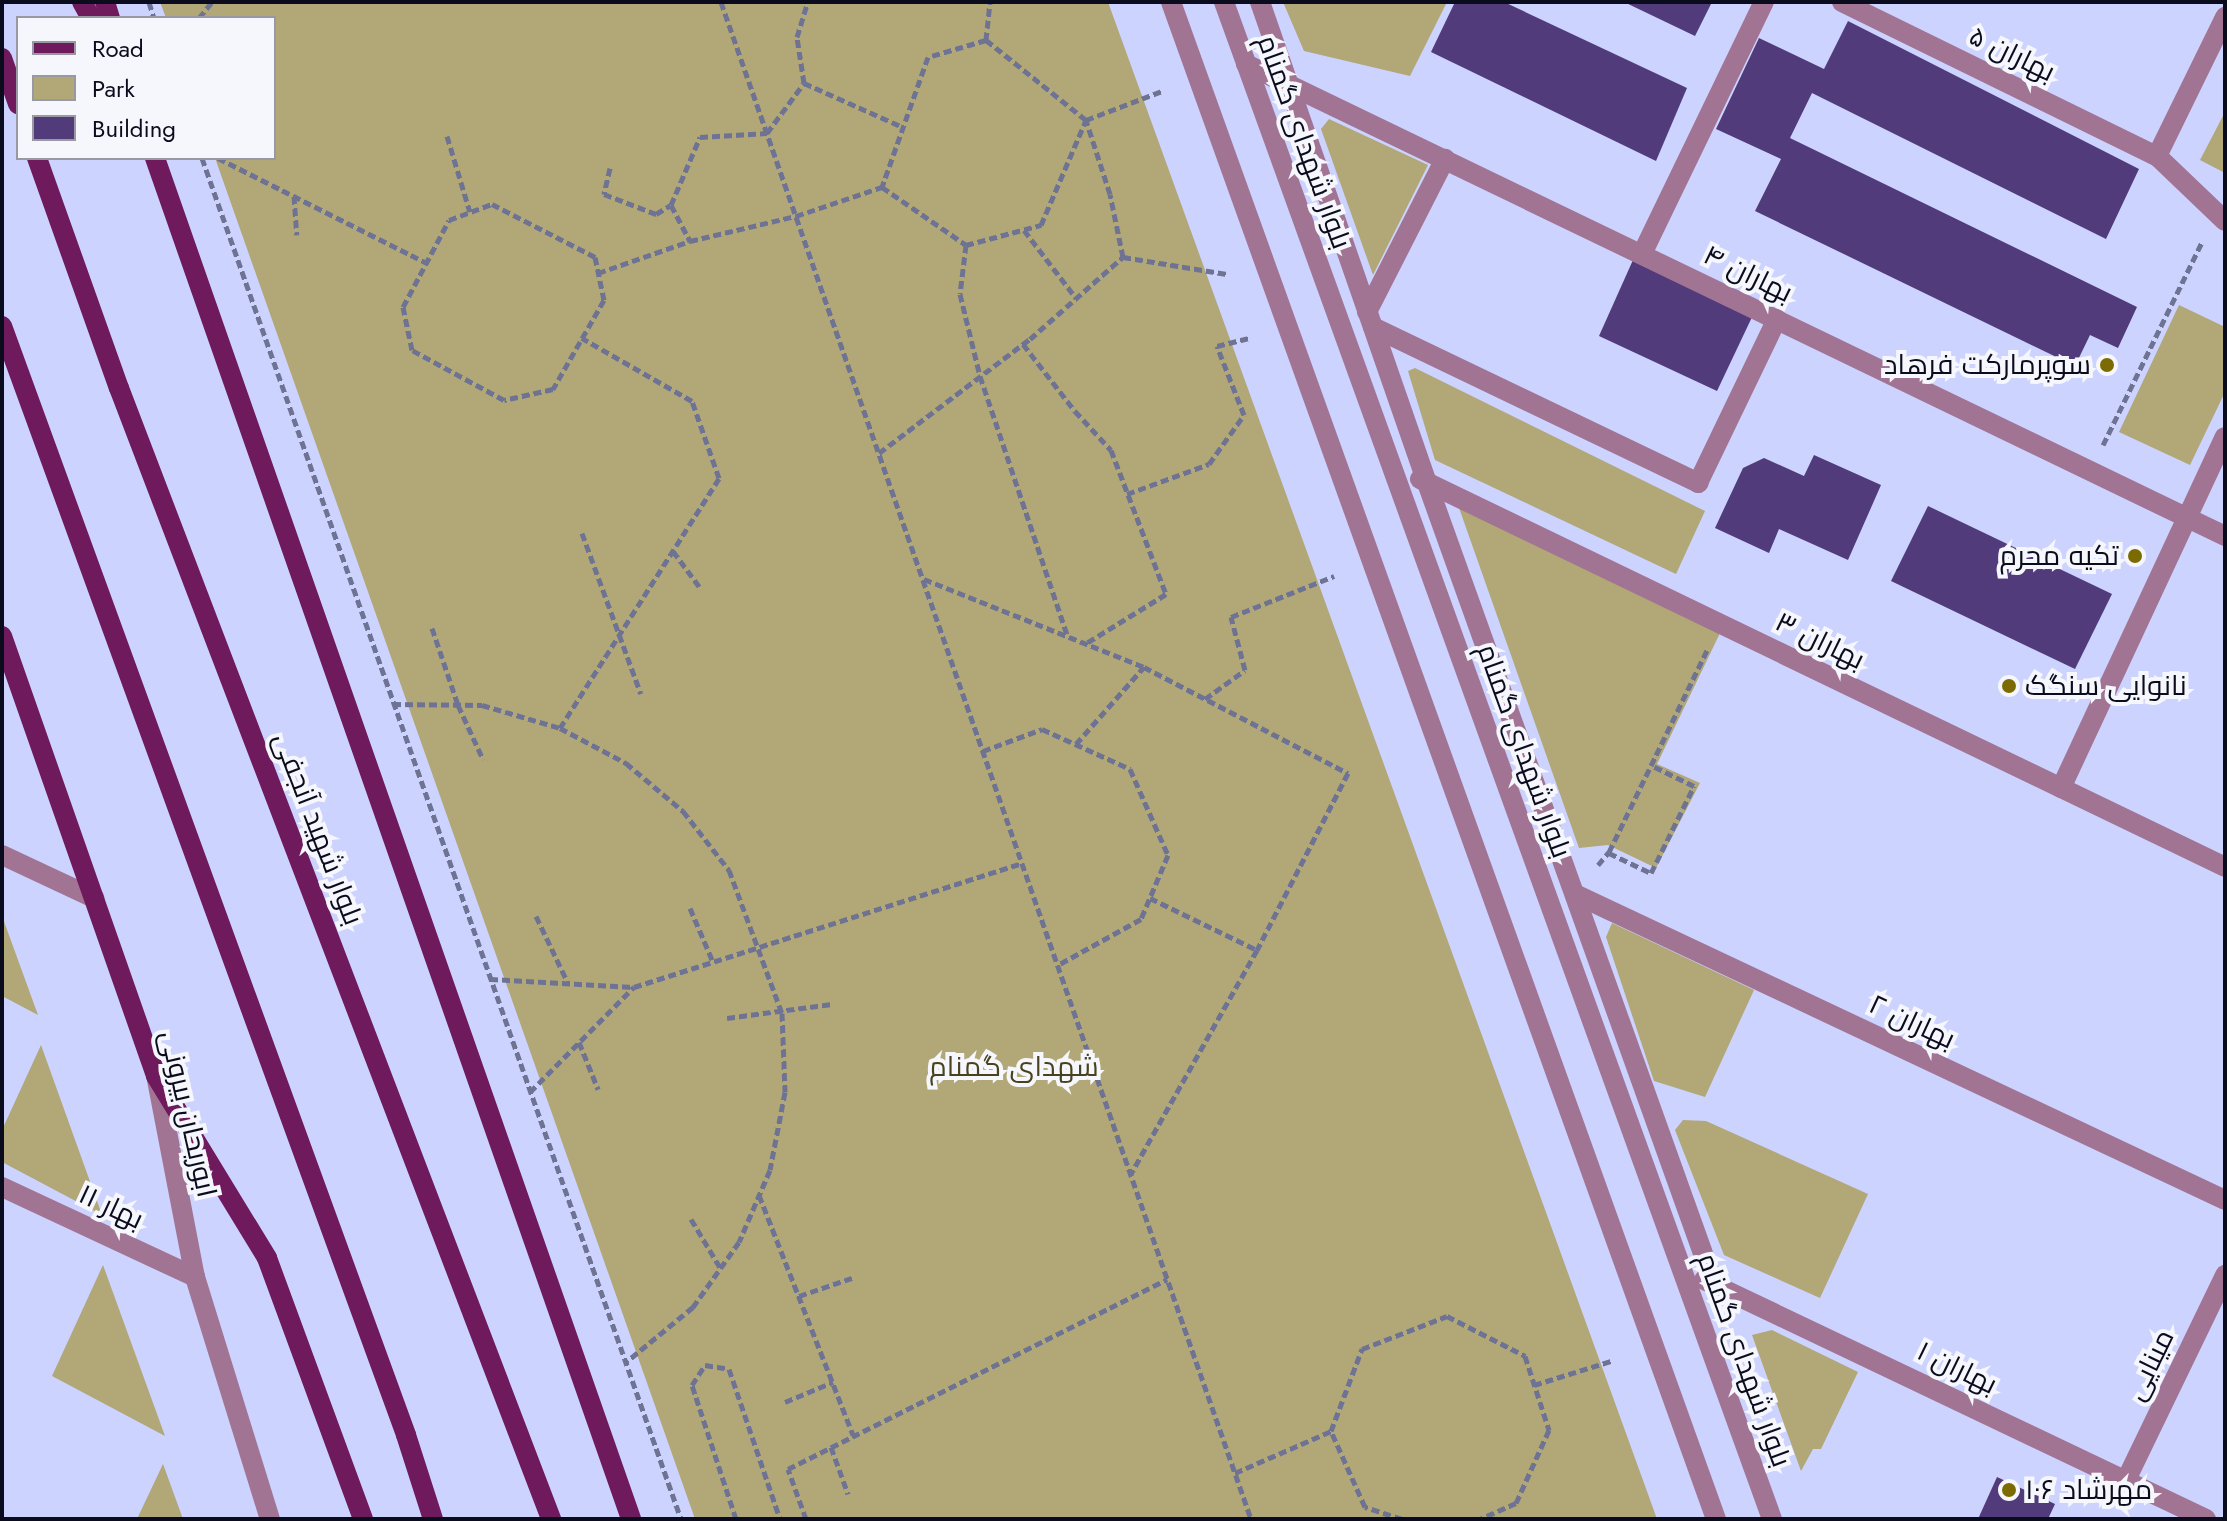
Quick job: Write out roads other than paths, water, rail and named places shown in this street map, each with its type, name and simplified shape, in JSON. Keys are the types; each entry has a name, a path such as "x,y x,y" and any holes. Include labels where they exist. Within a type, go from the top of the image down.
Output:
{"main road":[{"path":"2,58 16,98"},
{"name":"بلوار شهید آنجفی","path":"38,160 119,388 551,1519"},
{"path":"156,160 631,1519"},
{"path":"2,326 400,1420 433,1519"},
{"name":"ابوریحان بیرونی","path":"2,636 156,1076"},
{"path":"156,1076 267,1258 363,1519"}],"street":[{"path":"1171,2 1716,1519"},
{"name":"بلوار شهدای گمنام","path":"1224,2 1772,1519"},
{"path":"1260,2 1427,483 1714,1284"},
{"path":"1642,254 1764,2"},
{"name":"بهاران ۵","path":"1842,2 2157,156 2220,217"},
{"path":"2157,156 2224,22"},
{"name":"بهاران ۴","path":"1246,64 1292,89 1445,159 2225,536"},
{"path":"1370,320 1445,159"},
{"path":"1370,320 1698,483 1777,319"},
{"path":"2061,788 2225,437"},
{"name":"بهاران ۳","path":"1391,465 2225,867"},
{"path":"2,855 94,898"},
{"name":"بهاران ۲","path":"1575,894 2225,1200"},
{"name":"ابوریحان بیرونی","path":"156,1076 195,1277 270,1519"},
{"name":"بهار ۱۱","path":"2,1187 195,1277"},
{"name":"بهاران ۱","path":"1682,1272 1714,1284 2206,1519"},
{"name":"مینایی","path":"2126,1480 2225,1275"}],"place":[{"name":"سوپرمارکت فرهاد","path":"2107,365"},
{"name":"تکیه محرم","path":"2135,556"},
{"name":"نانوایی سنگک","path":"2009,686"},
{"name":"مهرشاد ۱۰۶","path":"2009,1490"}],"park label":[{"name":"شهدای گمنام","path":"1014,1067"}]}
